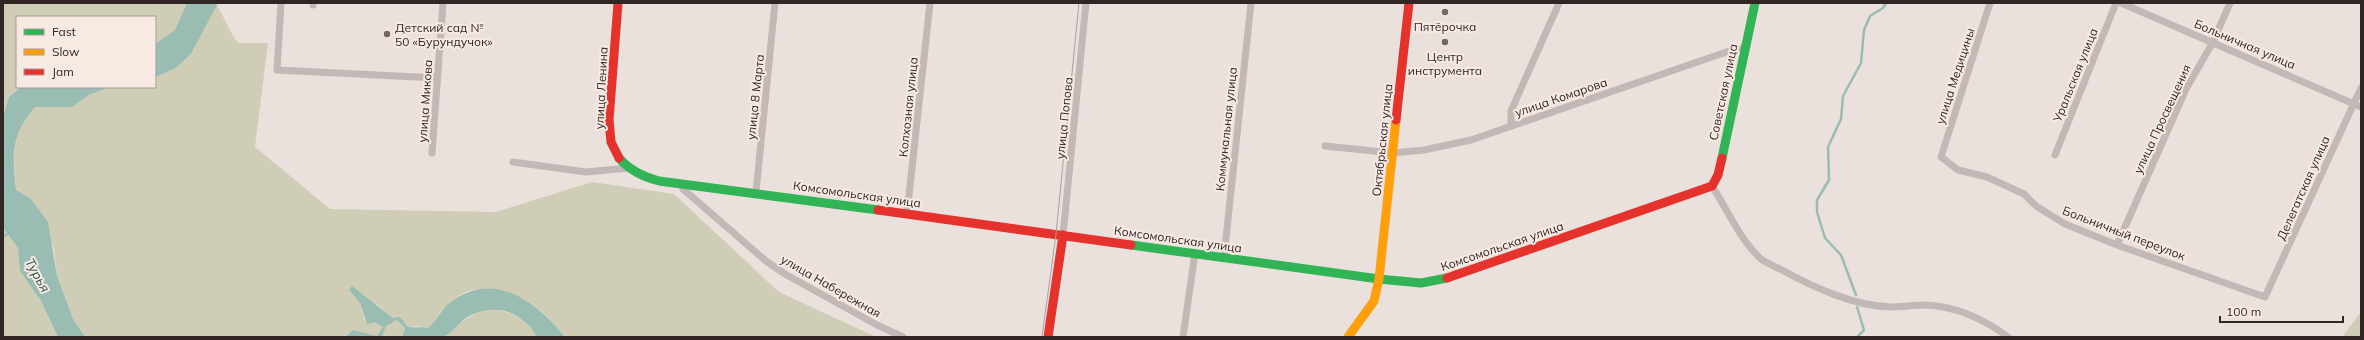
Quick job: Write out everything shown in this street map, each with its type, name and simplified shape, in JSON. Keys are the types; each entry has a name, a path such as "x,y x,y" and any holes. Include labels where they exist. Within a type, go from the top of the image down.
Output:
{"main road":[{"name":"улица Ленина","path":"618,3 609,120 611,142 620,159 629,168"},
{"name":"Октябрьская улица","path":"1348,337 1374,301 1379,279 1409,3"},
{"name":"Советская улица","path":"1712,186 1718,175 1755,3"},
{"name":"Комсомольская улица","path":"629,168 652,179 682,184 756,192 1379,279 1421,282 1446,278 1712,186"},
{"path":"1048,337 1063,235"}],"street":[{"path":"280,3 277,70 437,78"},
{"name":"улица Микова","path":"432,153 442,3"},
{"name":"улица 8 Марта","path":"756,192 775,3"},
{"name":"Колхозная улица","path":"908,213 930,3"},
{"name":"улица Попова","path":"1063,235 1086,3"},
{"name":"Коммунальная улица","path":"1224,257 1251,3"},
{"name":"улица Комарова","path":"1559,3 1511,111 1511,126 1735,49 1744,49"},
{"name":"улица Медицины","path":"1941,157 1990,3"},
{"name":"Уральская улица","path":"2055,154 2116,3"},
{"name":"Больничная улица","path":"2121,3 2361,107"},
{"name":"улица Просвещения","path":"2117,245 2186,89 2213,42 2230,3"},
{"name":"Делегатская улица","path":"2265,297 2311,200 2361,88"},
{"path":"1325,146 1393,153 1424,150 1471,140 1511,126"},
{"name":"Больничный переулок","path":"1941,157 1958,170 1987,177 2024,194 2036,206 2064,224 2117,245 2265,297"},
{"path":"513,162 586,172 629,168"},
{"name":"улица Набережная","path":"682,184 683,189 779,270 877,325 903,337"},
{"path":"1712,186 1746,240 1762,259 1806,283 1851,299 1877,305 1949,308 1974,317 2008,337"},
{"path":"1183,337 1195,253"}],"shaded area":[{"path":"3,3 187,3 175,30 156,43 156,16 16,16 16,88 20,88 9,97 3,117"},
{"path":"217,5 234,38 239,43 268,43 255,147 330,209 496,212 592,182 674,194 779,292 876,337 565,337 549,319 522,298 500,290 478,289 466,292 451,302 444,308 431,326 427,328 419,326 409,327 407,324 393,318 378,305 349,290 360,303 365,321 374,322 383,327 380,335 374,337 353,330 345,337 85,337 73,319 57,276 54,249 30,198 16,190 14,155 15,146 21,127 35,107 72,107 89,95 107,88 156,88 156,77 176,68 191,54"},
{"path":"3,228 18,248 20,271 41,301 58,337 3,337"},
{"path":"488,309 503,311 517,316 528,324 537,337 443,337 470,317"},
{"path":"2361,312 2361,337 2342,337"},
{"path":"397,320 405,328 402,337 382,337 386,326"}],"water":[{"path":"187,3 218,3 191,54 176,68 156,77 156,43 175,30"},
{"name":"Турья","path":"20,88 107,88 89,95 72,107 35,107 21,127 17,137 14,156 16,190 30,198 48,222 57,276 73,319 85,337 58,337 41,301 20,271 18,248 3,228 3,117 9,97"},
{"path":"352,286 393,318 400,317 409,327 427,328 434,322 447,305 467,293 483,289 499,289 514,294 528,302 554,324 565,337 537,337 524,320 515,315 506,311 486,310 466,318 448,334 437,338 402,337 405,328 397,320 386,326 382,337 345,337 353,330 377,336 383,327 374,322 367,324 360,303 349,290"}],"waterway":[{"path":"1856,295 1841,255 1825,238 1817,212 1817,200 1829,180 1828,147 1841,119 1843,96 1861,63 1864,30 1870,16 1883,8 1886,3"},
{"path":"3,236 10,233"},
{"path":"1857,307 1864,330 1857,337"}],"tram line":[{"path":"1042,337 1056,234 1079,3"}],"traffic: fast":[{"path":"1722,158 1755,3"},
{"path":"619,158 628,167 638,173 659,181 878,210"},
{"path":"1131,245 1379,279 1421,283 1447,278"}],"traffic: slow":[{"path":"1348,337 1374,301 1379,279 1396,120"}],"traffic: jam":[{"path":"618,3 609,120 611,142 619,158"},
{"path":"1396,120 1409,3"},
{"path":"1447,278 1712,186 1718,175 1722,158"},
{"path":"878,210 1131,245"},
{"path":"1048,337 1063,235"}],"place":[{"name":"Пятёрочка","path":"1445,12"},
{"name":"Детский сад № 50 «Бурундучок»","path":"387,34"},
{"name":"Центр инструмента","path":"1445,42"}]}
